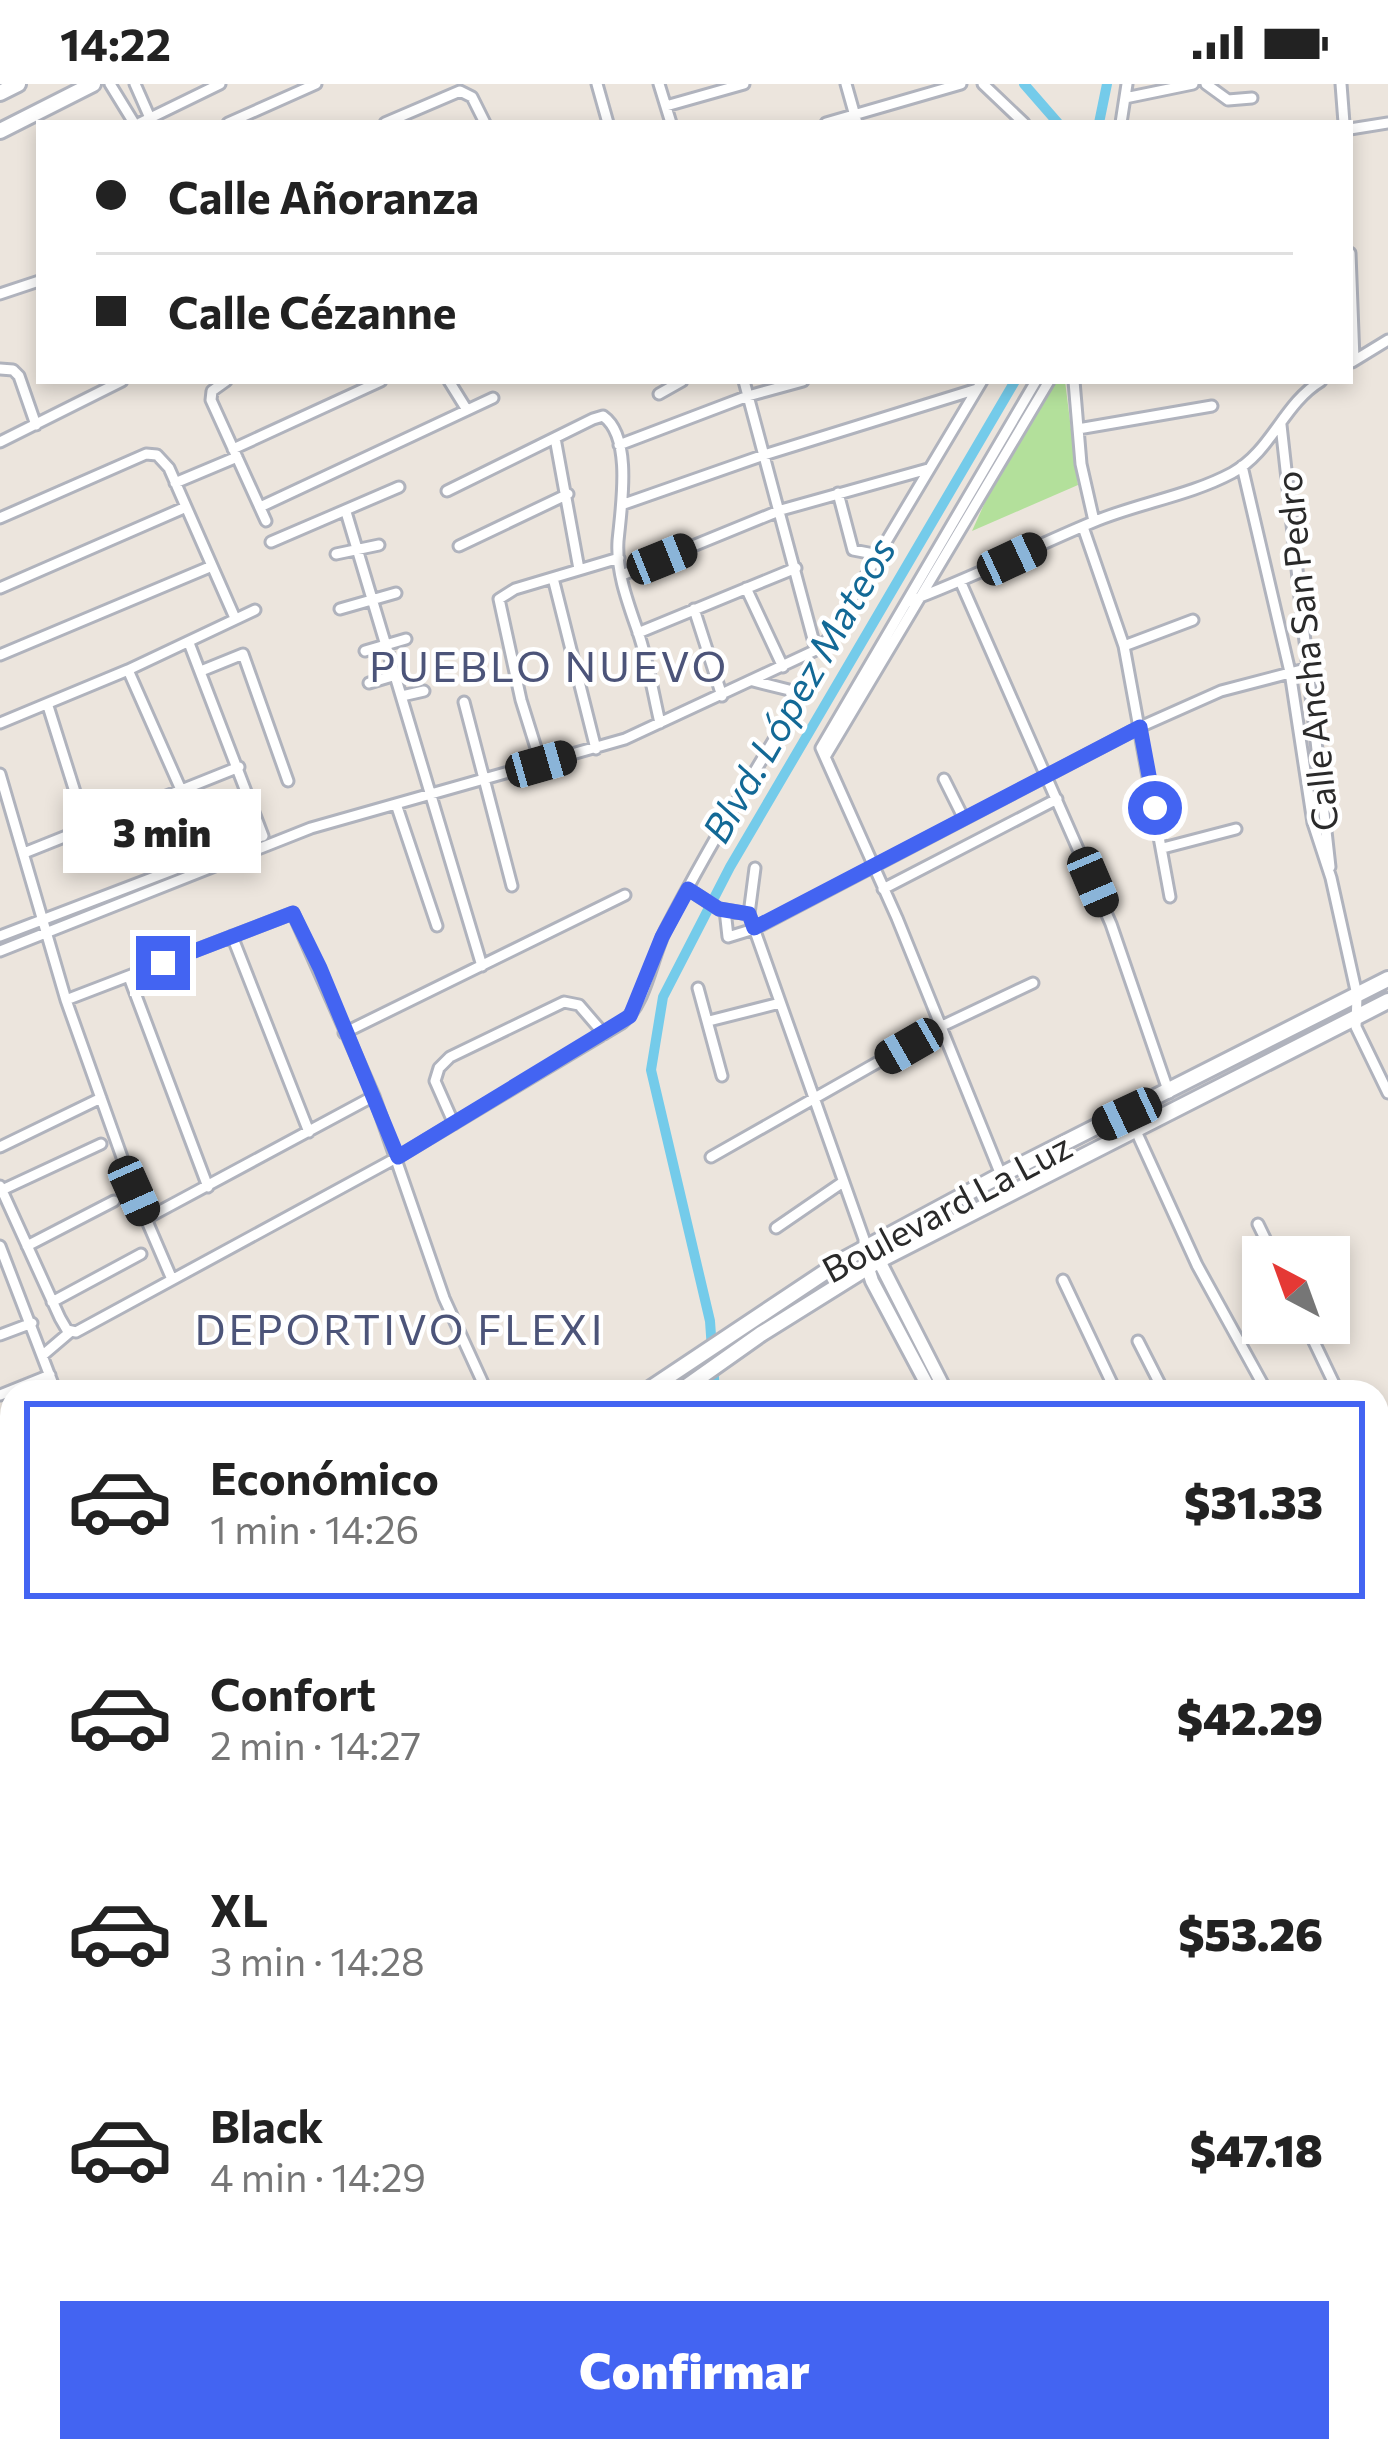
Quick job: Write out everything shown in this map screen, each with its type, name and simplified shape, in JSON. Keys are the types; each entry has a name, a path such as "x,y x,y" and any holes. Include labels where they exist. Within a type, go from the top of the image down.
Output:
{"main road":[{"path":"0,93 18,84"},
{"path":"0,131 93,84"},
{"name":"Boulevard La Luz","path":"663,1380 866,1244 1388,979"},
{"name":"Boulevard La Luz","path":"696,1380 873,1264 1388,1001"},
{"path":"753,1318 761,1334"}],"street":[{"path":"110,84 141,120"},
{"path":"135,84 142,120"},
{"path":"144,120 220,84"},
{"path":"235,120 316,84"},
{"path":"597,84 607,120"},
{"path":"659,84 669,120"},
{"path":"665,106 744,84"},
{"path":"845,84 856,119 961,84"},
{"path":"909,84 914,98"},
{"path":"983,84 1021,120"},
{"path":"1121,120 1127,84"},
{"path":"1125,98 1192,84"},
{"path":"1206,84 1228,100 1252,98"},
{"path":"1341,84 1346,120"},
{"path":"392,120 460,91 472,98 483,120"},
{"path":"1353,126 1388,123"},
{"path":"0,294 36,281"},
{"path":"1353,361 1388,340"},
{"path":"0,369 19,376 36,425"},
{"path":"88,384 92,397"},
{"path":"0,442 116,384"},
{"path":"221,384 212,391 211,400 266,521"},
{"path":"175,483 375,384"},
{"path":"451,384 467,410"},
{"path":"659,394 677,384"},
{"path":"745,384 816,650"},
{"path":"619,445 792,384"},
{"path":"823,752 1034,384"},
{"path":"823,752 1047,384"},
{"path":"1074,384 1088,524 1124,646 1170,897"},
{"path":"907,602 961,583 1088,524 1242,466 1281,425 1297,399 1317,384"},
{"path":"624,504 979,385"},
{"path":"0,935 264,841 596,749 816,650 828,639 979,385"},
{"path":"260,507 493,398"},
{"path":"1078,429 1212,406"},
{"path":"447,490 593,419 609,419 619,445 624,504 619,558 661,723"},
{"name":"Calle Ancha San Pedro","path":"1281,425 1331,878"},
{"path":"555,437 579,568"},
{"path":"0,518 146,454 160,457 235,618"},
{"name":"Calle Ancha San Pedro","path":"1242,466 1290,672 1313,823 1331,878 1357,995 1355,1018"},
{"path":"622,575 781,511 929,469"},
{"path":"271,542 399,488"},
{"path":"838,493 853,550 879,555"},
{"path":"459,546 568,494"},
{"path":"0,588 186,507"},
{"path":"346,512 482,966"},
{"path":"336,554 379,544"},
{"path":"541,764 520,700 499,608 501,595 619,558"},
{"path":"0,655 212,566"},
{"path":"638,633 796,568"},
{"path":"553,578 596,749"},
{"path":"961,583 1111,924 1169,1093"},
{"path":"746,587 783,667"},
{"path":"340,609 396,593"},
{"path":"694,609 722,695"},
{"path":"0,723 48,706 255,610"},
{"path":"1124,646 1193,620"},
{"path":"365,651 406,639"},
{"path":"189,643 264,841"},
{"path":"201,671 243,653 288,781"},
{"path":"722,910 728,937 754,928 1140,727 1220,691 1310,668"},
{"path":"128,670 182,792"},
{"path":"370,682 397,675"},
{"path":"43,1355 70,1332 84,1329 171,1277 398,1157 630,1016 662,937 796,704 789,691 753,681"},
{"path":"402,696 424,691"},
{"path":"464,702 512,886"},
{"path":"48,706 87,830"},
{"path":"823,752 1001,1175"},
{"path":"24,854 239,767"},
{"path":"0,774 66,1000 171,1277"},
{"path":"944,779 964,819"},
{"path":"883,889 1057,799"},
{"path":"396,804 437,926"},
{"path":"1163,848 1236,829"},
{"path":"0,951 264,841"},
{"path":"755,868 749,914 873,1264 926,1380"},
{"path":"691,891 722,910 749,914"},
{"path":"344,1033 625,895"},
{"path":"66,1000 293,913 374,1096 444,1298 482,1380"},
{"path":"232,936 309,1132"},
{"path":"129,977 208,1187"},
{"path":"711,1157 940,1027 1033,982"},
{"path":"698,988 722,1076"},
{"path":"454,1124 435,1082 439,1068 450,1058 564,1002 579,1005 604,1034"},
{"path":"709,1021 780,1003"},
{"path":"1355,1018 1359,1038 1388,1093"},
{"path":"146,1218 374,1096"},
{"path":"0,1147 101,1098"},
{"path":"1135,1129 1197,1265 1260,1380"},
{"path":"70,1332 1,1188 101,1144"},
{"path":"776,1228 843,1182"},
{"path":"27,1246 114,1201"},
{"path":"1258,1224 1264,1236"},
{"path":"0,1246 5,1273 32,1323 52,1380"},
{"path":"52,1302 141,1254"},
{"path":"873,1264 939,1380"},
{"path":"1063,1280 1110,1380"},
{"path":"0,1335 32,1323"},
{"path":"1138,1341 1159,1380"},
{"path":"1315,1344 1332,1380"},
{"path":"38,1380 50,1375"}],"green space":[{"path":"1051,384 1065,384 1078,485 972,531 1009,449"}],"waterway":[{"path":"1024,84 1055,120"},
{"name":"Blvd. López Mateos","path":"1100,120 1107,84"},
{"name":"Blvd. López Mateos","path":"714,1380 710,1321 651,1070 663,997 730,867 1013,384"}],"district":[{"name":"PUEBLO NUEVO","path":"549,667"},
{"name":"DEPORTIVO FLEXI","path":"400,1330"}],"route":[{"path":"163,963 293,913 398,1157 630,1016 662,937 688,889 719,909 749,914 754,928 1140,727 1155,808"}]}
